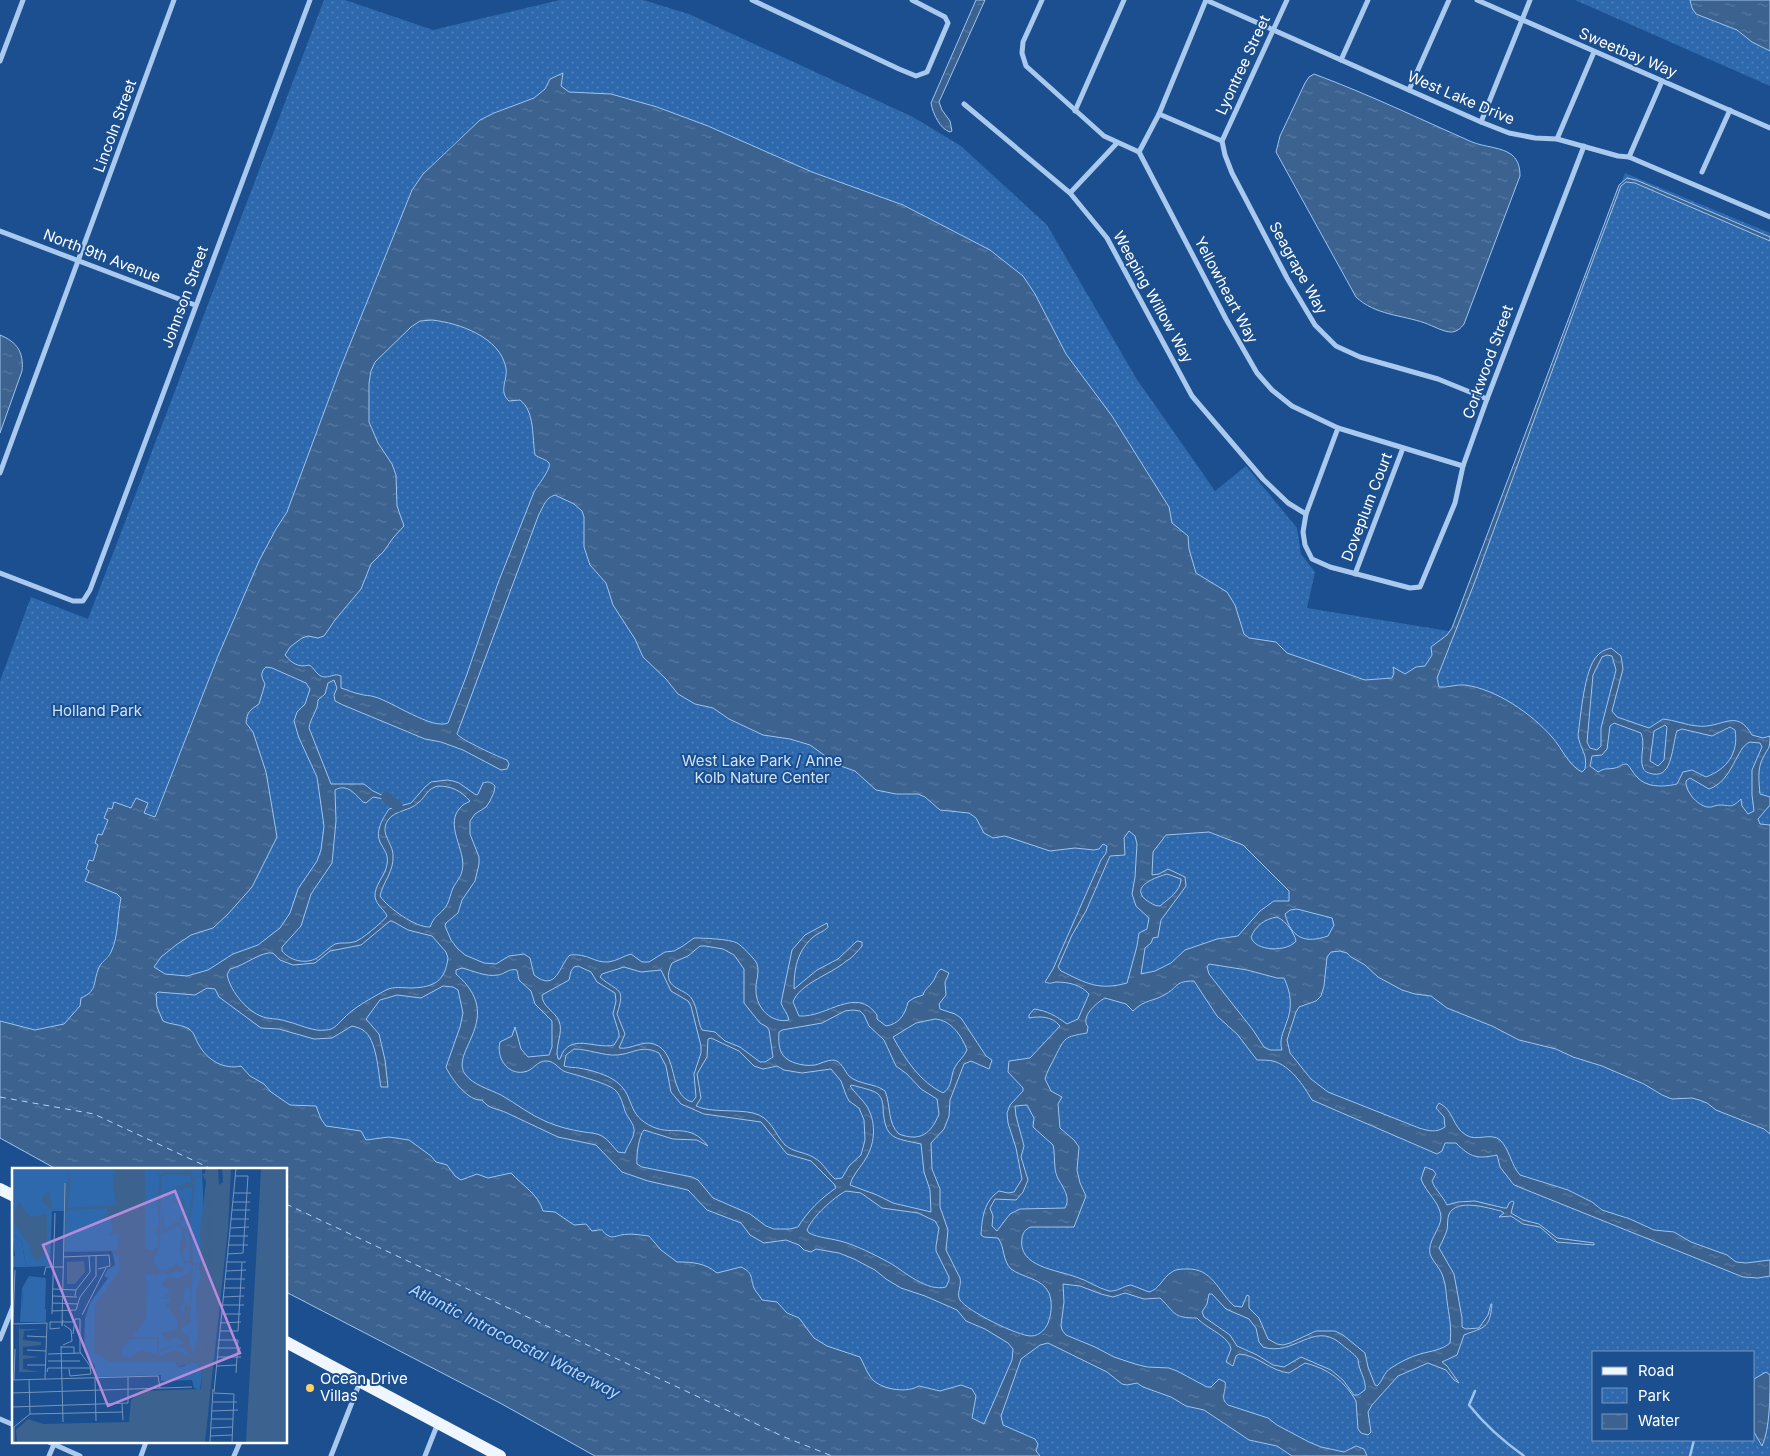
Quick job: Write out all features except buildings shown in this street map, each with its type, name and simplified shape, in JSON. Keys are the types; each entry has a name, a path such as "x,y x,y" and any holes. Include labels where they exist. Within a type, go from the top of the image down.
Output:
{"main road":[{"path":"0,1189 12,1195"},
{"path":"288,1343 500,1456"}],"street":[{"path":"0,61 23,0"},
{"name":"Lincoln Street","path":"0,473 174,0"},
{"name":"Johnson Street","path":"0,573 73,601 83,602 90,590 310,0"},
{"path":"752,0 916,76 927,72 948,23 945,17 919,1 912,0"},
{"path":"1042,0 1024,42 1022,53 1026,66 1104,136 1139,152 1160,114 1206,0"},
{"path":"1075,111 1124,0"},
{"name":"West Lake Drive","path":"1206,0 1509,133 1535,138 1557,139 1618,156 1629,157 1770,218"},
{"name":"Lyontree Street","path":"1222,141 1287,0"},
{"path":"1341,60 1368,0"},
{"path":"1409,90 1449,0"},
{"name":"Sweetbay Way","path":"1477,0 1770,128"},
{"path":"1481,122 1530,0"},
{"path":"1557,139 1594,52"},
{"path":"1629,157 1662,80"},
{"name":"Weeping Willow Way","path":"964,104 1070,193 1108,238 1192,396 1263,479 1288,502 1306,514"},
{"path":"1702,172 1730,110"},
{"path":"1160,114 1222,141"},
{"name":"Seagrape Way","path":"1222,141 1232,173 1287,278 1315,325 1336,346 1360,357 1438,379 1487,399"},
{"path":"1070,193 1117,142"},
{"name":"Corkwood Street","path":"1355,574 1410,588 1420,587 1455,503 1464,466 1487,399 1584,146"},
{"name":"Yellowheart Way","path":"1139,152 1226,319 1257,373 1272,390 1292,406 1338,428 1464,466"},
{"name":"North 9th Avenue","path":"0,231 195,305"},
{"path":"1338,428 1306,514 1303,532 1305,545 1312,559 1330,567 1355,574"},
{"name":"Doveplum Court","path":"1355,574 1403,448"},
{"path":"0,1339 12,1309"},
{"path":"331,1456 360,1381"},
{"path":"0,1419 12,1424"},
{"path":"425,1456 438,1423"},
{"path":"55,1444 80,1456"},
{"path":"141,1456 145,1444"},
{"path":"234,1456 239,1444"}],"green space":[{"name":"West Lake Park / Anne Kolb Nature Center","path":"324,0 345,0 433,30 560,0 643,0 689,14 913,117 961,146 1047,225 1136,378 1215,491 1246,466 1297,528 1301,554 1315,572 1307,608 1455,632 1625,173 1770,233 1770,1456 944,1456 93,1027 420,186 500,110 478,123 452,145 412,190 340,369 287,512 276,529 218,656 154,818 144,813 135,798 131,808 108,808 104,818 108,819 102,835 99,834 98,845 92,861 89,860 86,869 89,870 85,881 117,894 121,898 117,933 111,952 98,969 94,989 75,1013 64,1024 35,1030 0,1021 0,681 31,597 88,619"},
{"path":"1575,0 1770,0 1770,86"}],"water":[{"path":"976,0 985,0 939,102 950,121 952,131 950,132 943,128 933,112 931,103"},
{"path":"1690,0 1770,0 1770,51 1752,42 1737,30 1696,14"},
{"name":"Atlantic Intracoastal Waterway","path":"563,73 561,86 569,92 611,94 657,107 708,126 812,172 903,205 990,250 1023,276 1035,294 1066,354 1112,416 1169,507 1172,523 1188,536 1189,549 1196,573 1227,592 1235,605 1244,634 1249,638 1276,642 1287,653 1365,680 1392,678 1394,673 1393,667 1405,674 1416,667 1425,666 1432,655 1431,647 1447,635 1452,628 1619,185 1627,178 1636,180 1770,237 1770,241 1635,183 1626,182 1621,186 1474,584 1437,678 1439,687 1465,685 1477,687 1501,697 1524,711 1544,728 1573,765 1582,772 1586,764 1578,735 1586,682 1589,671 1597,656 1611,648 1621,656 1623,669 1612,711 1617,717 1649,728 1663,719 1697,726 1734,721 1740,722 1752,735 1763,738 1770,736 1769,746 1761,762 1759,776 1760,794 1770,797 1770,805 1758,819 1760,824 1770,825 1770,1134 1764,1129 1716,1110 1699,1100 1692,1098 1672,1099 1644,1084 1602,1066 1573,1057 1556,1049 1519,1040 1492,1026 1447,1008 1431,996 1402,990 1378,977 1365,965 1347,953 1340,951 1331,952 1327,957 1321,996 1316,1001 1299,1007 1287,1040 1290,1053 1311,1079 1328,1092 1429,1131 1445,1127 1444,1117 1436,1108 1439,1103 1448,1110 1461,1132 1474,1138 1492,1137 1500,1140 1506,1147 1520,1175 1568,1190 1592,1202 1602,1210 1630,1219 1654,1230 1674,1232 1691,1242 1727,1255 1736,1262 1746,1263 1770,1260 1770,1276 1758,1278 1743,1277 1514,1185 1500,1167 1497,1155 1475,1156 1466,1152 1456,1143 1445,1143 1442,1151 1437,1154 1312,1100 1300,1082 1285,1067 1273,1061 1257,1060 1237,1034 1217,1016 1194,981 1183,982 1161,997 1141,1004 1133,1011 1126,1004 1105,998 1097,1003 1087,1015 1087,1033 1069,1037 1061,1045 1045,1079 1051,1091 1062,1097 1058,1104 1060,1128 1079,1147 1077,1170 1086,1196 1074,1227 1031,1227 1025,1231 1022,1238 1022,1248 1032,1261 1040,1266 1080,1278 1109,1291 1115,1291 1131,1285 1149,1292 1153,1291 1175,1270 1187,1269 1203,1272 1214,1281 1234,1306 1242,1307 1247,1295 1249,1296 1249,1308 1259,1318 1268,1339 1277,1344 1290,1343 1316,1331 1335,1331 1343,1335 1365,1353 1368,1367 1377,1386 1388,1370 1398,1364 1416,1355 1440,1349 1450,1343 1445,1283 1441,1271 1430,1254 1430,1244 1439,1226 1441,1217 1436,1202 1421,1179 1425,1167 1433,1170 1436,1174 1432,1181 1447,1205 1475,1201 1507,1208 1512,1201 1514,1202 1511,1213 1523,1220 1539,1224 1557,1238 1594,1243 1594,1245 1557,1242 1540,1227 1523,1224 1511,1216 1499,1217 1504,1213 1501,1211 1473,1205 1459,1206 1453,1209 1449,1214 1447,1230 1439,1248 1454,1274 1462,1327 1466,1329 1479,1328 1488,1315 1492,1304 1490,1318 1485,1326 1464,1335 1457,1355 1442,1362 1459,1383 1446,1370 1428,1363 1398,1376 1368,1412 1371,1432 1368,1435 1361,1433 1358,1429 1356,1401 1352,1394 1335,1376 1321,1368 1305,1363 1289,1373 1282,1372 1252,1357 1239,1354 1236,1356 1233,1366 1226,1362 1231,1349 1222,1336 1197,1318 1183,1317 1175,1314 1160,1298 1144,1299 1125,1293 1113,1297 1080,1286 1063,1284 1064,1302 1061,1325 1066,1335 1114,1357 1135,1364 1147,1367 1169,1368 1207,1387 1211,1387 1219,1379 1225,1382 1224,1400 1228,1405 1268,1418 1277,1425 1321,1447 1344,1452 1356,1446 1364,1449 1367,1456 1292,1456 1277,1446 1249,1440 1204,1410 1186,1406 1171,1397 1137,1383 1122,1384 1107,1372 1048,1343 1040,1345 1021,1359 1001,1416 1003,1425 1035,1439 1038,1444 1036,1451 1040,1456 595,1456 500,1403 288,1293 288,1168 54,1168 0,1138 0,1021 35,1030 64,1024 80,1006 81,998 90,993 94,987 99,967 108,957 114,946 121,898 117,894 85,881 89,871 86,869 89,860 93,861 98,845 95,843 98,834 102,835 108,820 104,818 108,808 112,809 114,802 131,808 136,798 148,803 144,813 155,817 218,656 259,561 287,512 340,369 412,190 423,174 480,120 534,98 545,89 550,79","holes":["432,320 454,324 477,334 496,348 506,368 504,393 509,401 520,400 525,405 531,418 535,455 549,463 546,473 534,492 498,583 448,723 441,724 432,723 373,696 341,688 341,676 322,677 309,665 302,666 296,664 285,655 290,647 302,638 324,636 361,589 371,564 404,526 397,506 396,475 392,464 378,443 369,422 369,383 375,362 411,327 420,321","555,495 574,504 582,511 584,517 584,547 590,565 606,583 613,605 635,639 643,657 666,679 678,694 695,704 713,708 729,719 763,735 790,739 810,745 838,765 855,771 876,790 896,794 918,794 925,797 940,810 969,813 976,818 984,833 993,838 1005,836 1050,851 1075,848 1094,850 1099,849 1103,844 1107,846 1106,853 1101,860 1053,969 1045,982 1070,983 1082,988 1089,994 1078,1019 1067,1024 1052,1014 1039,1010 1034,1009 1029,1015 1029,1018 1042,1017 1053,1020 1060,1026 1030,1058 1009,1061 1008,1072 1023,1088 1023,1091 1010,1105 1007,1113 1022,1179 1014,1192 999,1191 994,1195 987,1205 982,1222 981,1235 998,1238 1002,1245 1006,1262 1011,1269 1042,1284 1049,1293 1051,1303 1050,1317 1047,1326 1040,1333 1031,1336 1015,1332 982,1316 965,1305 959,1298 960,1278 946,1250 948,1230 940,1207 940,1189 932,1169 931,1143 944,1129 949,1116 950,1100 964,1064 971,1061 989,1069 992,1060 986,1056 961,1018 940,1009 939,1004 946,995 945,982 949,973 941,969 923,995 908,1002 901,1018 886,1026 877,1019 877,1015 869,1007 860,1003 850,1003 810,1015 799,1016 793,1002 796,996 808,985 850,959 862,946 862,942 857,941 838,959 817,970 794,989 797,961 807,943 825,930 828,927 827,923 805,935 792,950 781,1003 789,1020 783,1021 771,1017 762,1009 756,991 757,964 741,946 729,941 694,938 674,951 665,952 649,962 642,962 631,954 608,962 582,955 570,955 556,976 548,981 534,975 530,958 524,954 509,956 496,964 484,963 465,955 457,948 445,926 458,913 462,900 475,881 479,857 470,834 470,821 475,814 486,807 495,786 489,782 483,783 476,795 459,783 447,780 431,782 411,803 389,809 382,820 378,833 387,861 385,872 376,888 375,897 377,903 387,916 385,919 357,941 335,944 312,960 302,961 293,959 282,951 282,947 301,926 311,894 332,863 336,821 335,790 339,788 347,789 366,803 373,797 384,799 386,797 364,784 331,784 309,728 318,700 325,694 328,683 334,680 337,688 334,695 335,701 343,705 425,739 441,742 463,750 501,770 507,769 509,764 507,760 472,744 457,734 539,514 549,498","1612,656 1616,670 1601,728 1601,746 1597,750 1590,748 1587,742 1593,675 1602,657","266,667 272,668 306,683 310,689 305,704 297,712 294,721 299,738 317,777 324,826 321,850 317,861 298,889 290,913 280,928 258,945 233,954 208,970 187,976 165,974 154,967 161,957 191,935 213,928 228,914 252,887 277,837 266,772 253,732 246,723 247,716 259,704 265,684 262,675","1614,723 1641,733 1643,768 1648,773 1660,774 1668,766 1671,759 1677,731 1682,729 1712,736 1730,727 1735,730 1736,738 1733,753 1720,770 1706,777 1692,770 1683,772 1677,784 1672,785 1656,786 1641,781 1627,764 1598,772 1590,766 1592,756 1602,755 1607,749 1610,726","1665,725 1667,727 1664,760 1658,766 1650,761 1654,731","1750,742 1760,743 1762,747 1752,770 1754,811 1748,814 1742,806 1741,799 1729,806 1709,807 1699,804 1687,789 1686,781 1690,778 1709,789 1717,785 1729,772 1741,750","438,786 452,788 463,794 470,801 457,812 454,820 456,837 463,863 460,877 453,888 447,905 435,918 430,927 410,921 389,906 380,896 393,861 392,851 385,830 388,820 398,812 415,806 431,789","1129,831 1135,836 1137,844 1132,894 1136,906 1149,918 1147,929 1139,933 1127,983 1100,986 1078,979 1061,971 1058,967 1072,935 1086,911 1110,856 1125,855 1124,838","1209,832 1243,845 1289,891 1289,901 1274,901 1260,911 1238,936 1217,939 1185,950 1171,963 1155,971 1141,974 1145,948 1151,943 1153,938 1158,937 1161,920 1186,886 1185,877 1168,869 1159,874 1152,875 1153,852 1166,835","1167,874 1181,879 1176,891 1160,906 1146,900 1141,890 1146,883","1297,909 1332,918 1334,925 1328,936 1306,939 1295,934 1285,914 1290,910","1277,917 1283,921 1289,927 1296,941 1292,945 1279,949 1265,948 1254,942 1251,937 1255,929 1269,919","390,921 408,930 432,936 446,952 448,958 447,966 438,981 427,986 386,990 357,1007 337,1025 328,1030 312,1029 283,1020 260,1016 247,1007 236,995 227,975 230,969 268,953 273,953 280,960 293,965 315,963 330,951 361,945","700,946 723,949 734,955 744,969 744,1003 760,1023 769,1030 773,1057 765,1062 760,1062 740,1047 725,1041 715,1032 702,1030 692,999 671,983 669,972 672,963 688,956","1209,964 1284,978 1290,995 1290,1006 1281,1040 1282,1050 1270,1050 1264,1047 1209,974 1207,967","578,966 591,972 597,982 615,993 616,1001 613,1014 619,1037 614,1045 583,1043 570,1046 558,1059 559,1021 544,1003 542,995 569,980 571,971 574,967","624,967 641,972 661,970 671,991 688,1001 701,1046 701,1053 694,1074 696,1097 692,1102 684,1098 679,1091 671,1064 662,1049 650,1043 619,1048 625,1034 617,1014 621,999 620,994 616,988 600,977 602,974","462,968 493,975 517,970 519,980 531,991 535,1004 552,1021 552,1047 549,1055 528,1057 521,1049 515,1027 512,1036 500,1042 501,1059 508,1068 518,1072 530,1070 540,1062 550,1061 564,1071 613,1088 619,1095 634,1129 625,1153 618,1152 607,1139 600,1135 565,1128 541,1119 468,1078 462,1065 477,1019 477,1005 470,990 456,974 456,970","443,986 453,987 458,990 463,1013 446,1067 452,1078 466,1094 558,1137 596,1145 622,1172 648,1181 688,1190 707,1210 741,1223 750,1235 764,1243 786,1240 811,1252 816,1249 839,1253 854,1259 875,1270 901,1288 957,1310 966,1321 985,1329 1008,1343 1013,1349 1012,1360 984,1424 972,1418 976,1396 972,1389 961,1385 940,1391 919,1386 896,1390 884,1387 874,1381 860,1357 827,1346 814,1338 799,1318 787,1313 777,1302 762,1300 754,1288 750,1274 741,1267 717,1273 708,1267 698,1264 677,1262 661,1250 649,1236 628,1234 610,1237 602,1230 592,1231 586,1224 574,1225 555,1212 543,1211 534,1195 511,1173 488,1178 477,1174 461,1180 455,1176 447,1165 436,1162 409,1140 389,1137 366,1140 361,1131 326,1126 316,1106 290,1105 271,1092 264,1084 250,1076 241,1066 228,1067 211,1059 202,1050 194,1034 189,1029 163,1021 157,1007 156,994 158,992 195,995 207,988 215,989 219,997 261,1028 279,1029 314,1039 332,1038 352,1026 359,1028 368,1034 374,1048 381,1087 388,1087 385,1060 379,1034 366,1019 380,1000 397,995 421,998","845,1011 860,1011 869,1026 884,1040 896,1066 907,1074 921,1089 937,1099 939,1114 936,1121 928,1131 919,1136 913,1137 899,1134 895,1130 891,1119 885,1091 853,1079 841,1064 836,1061 831,1060 815,1065 790,1061 781,1052 779,1032 822,1023","935,1019 946,1022 955,1030 967,1050 953,1070 950,1085 946,1091 943,1093 920,1076 893,1037 916,1023","711,1038 739,1051 754,1066 763,1069 777,1066 784,1070 802,1073 831,1069 841,1081 849,1101 859,1108 864,1120 865,1140 861,1155 849,1166 842,1178 835,1179 816,1159 785,1145 772,1126 759,1115 696,1106 701,1098 697,1074 707,1057 708,1039","574,1049 612,1055 642,1049 653,1050 659,1053 666,1066 671,1092 681,1104 704,1114 761,1122 787,1154 811,1161 836,1188 815,1206 798,1227 774,1229 766,1226 750,1214 713,1198 698,1180 692,1177 642,1167 637,1164 638,1146 644,1130 673,1139 697,1140 708,1146 694,1134 661,1129 644,1122 635,1111 623,1088 610,1078 589,1070 564,1066 566,1055","852,1085 878,1094 882,1101 884,1118 889,1132 898,1138 921,1144 924,1172 930,1190 931,1212 893,1203 850,1185 869,1152 874,1131 872,1117 866,1105 850,1086","1027,1105 1034,1118 1033,1127 1053,1145 1056,1173 1066,1193 1067,1203 1065,1208 1020,1209 1010,1214 997,1231 992,1226 993,1216 990,1208 995,1199 1016,1200 1023,1192 1028,1180 1021,1157 1024,1146 1015,1106","846,1191 861,1193 882,1208 918,1213 935,1221 939,1228 936,1251 949,1277 946,1287 931,1287 909,1276 890,1263 859,1248 809,1233 807,1230 814,1219","1209,1294 1212,1294 1226,1309 1249,1319 1256,1328 1259,1342 1263,1347 1274,1349 1312,1337 1330,1337 1358,1359 1365,1382 1365,1390 1358,1395 1354,1395 1343,1380 1331,1370 1301,1357 1284,1367 1273,1365 1237,1346 1230,1335 1204,1317 1202,1312 1207,1304"]},
{"path":"1314,74 1374,98 1472,142 1508,152 1516,160 1520,176 1464,324 1457,331 1445,331 1425,323 1380,311 1363,303 1356,297 1276,152 1280,136 1305,83"},
{"path":"0,335 15,344 22,358 22,371 0,433"},
{"path":"1766,1372 1770,1375 1767,1431 1762,1446 1755,1434 1755,1378"}],"waterway":[{"path":"386,797 398,807"},
{"path":"1475,1391 1469,1405 1509,1445 1524,1456"},
{"path":"1690,1456 1694,1441"}],"ferry route":[{"path":"0,1097 94,1114 210,1168"},
{"path":"288,1205 782,1436 832,1456"}],"place":[{"name":"Ocean Drive Villas","path":"310,1388"}],"park label":[{"name":"Holland Park","path":"97,711"}]}
